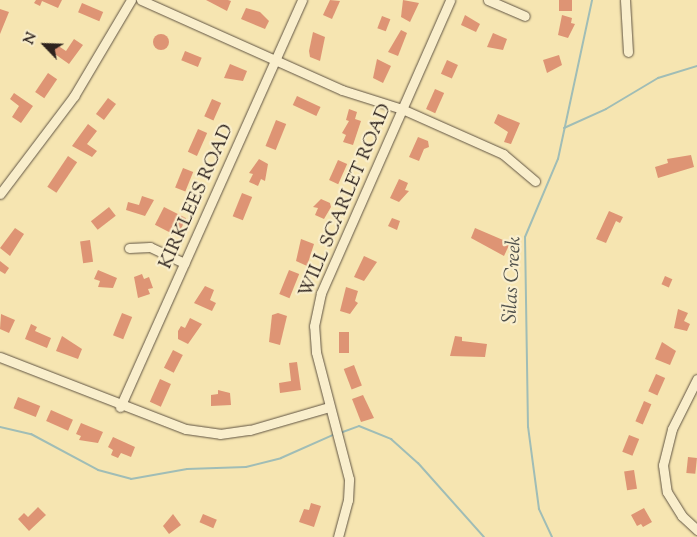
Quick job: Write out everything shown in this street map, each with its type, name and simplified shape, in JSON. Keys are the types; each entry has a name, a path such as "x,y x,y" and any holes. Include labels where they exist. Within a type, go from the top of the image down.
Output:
{"street":[{"path":"0,194 74,96 132,0"},
{"path":"141,0 342,90 402,109 502,154 535,182"},
{"name":"KIRKLEES ROAD","path":"120,407 302,0"},
{"name":"WILL SCARLET ROAD","path":"338,537 347,508 348,479 316,352 314,326 321,293 450,0"},
{"path":"488,0 525,16"},
{"path":"625,0 628,52"},
{"path":"129,248 150,248 184,263"},
{"path":"0,357 120,407 186,430 220,434 250,430 329,408"},
{"path":"697,379 672,429 663,465 667,492 682,516 697,530"}],"building":[{"path":"36,0 62,0 58,8 42,1 40,6 34,3"},
{"path":"206,0 228,0 231,1 227,11"},
{"path":"330,0 340,1 332,19 323,15"},
{"path":"403,0 419,3 410,22 401,17"},
{"path":"559,0 572,0 572,11 559,11"},
{"path":"82,3 103,12 99,21 78,12"},
{"path":"246,8 260,12 269,21 265,29 241,19"},
{"path":"0,9 9,12 0,34"},
{"path":"465,15 480,24 476,32 461,25"},
{"path":"562,15 572,18 571,23 575,24 568,38 558,35"},
{"path":"382,16 390,19 386,31 377,28"},
{"path":"401,30 407,33 398,56 388,52"},
{"path":"313,32 325,37 320,61 310,57 309,51"},
{"path":"493,33 507,39 503,50 487,47"},
{"path":"161,34 169,42 161,50 153,42"},
{"path":"74,39 83,45 69,64 52,52 57,45 66,51"},
{"path":"185,51 202,58 198,67 181,60"},
{"path":"559,55 562,65 547,73 543,60"},
{"path":"377,59 391,66 383,83 373,78"},
{"path":"447,60 458,65 452,79 441,74"},
{"path":"230,64 247,71 243,81 224,78"},
{"path":"48,73 57,79 44,98 35,92"},
{"path":"435,89 444,93 435,113 426,109"},
{"path":"14,93 33,106 21,123 12,117 19,106 10,99"},
{"path":"297,96 321,107 316,116 293,105"},
{"path":"108,98 116,104 104,120 96,114"},
{"path":"212,99 221,103 213,120 204,116"},
{"path":"349,109 357,112 355,119 361,121 353,145 343,142 346,135 342,133 349,121 346,120"},
{"path":"498,114 520,123 511,144 504,142 508,132 494,123"},
{"path":"276,120 286,124 276,150 266,146"},
{"path":"88,124 97,131 87,144 97,151 92,157 72,146"},
{"path":"198,129 207,133 197,156 188,152"},
{"path":"418,137 428,141 429,147 424,149 419,161 409,157"},
{"path":"691,155 694,167 658,178 655,167 668,163 667,159"},
{"path":"68,156 77,162 56,193 47,187"},
{"path":"259,159 268,164 265,181 261,179 258,186 249,182 253,174 249,173"},
{"path":"338,160 347,164 338,184 329,180"},
{"path":"183,168 193,172 185,192 175,187"},
{"path":"399,179 408,183 405,190 409,191 399,202 390,198"},
{"path":"242,193 252,197 243,220 233,216"},
{"path":"142,196 154,200 145,216 126,210 128,202 139,205"},
{"path":"321,199 330,203 331,207 324,219 315,215 318,208 313,207"},
{"path":"109,207 116,216 98,230 91,221"},
{"path":"164,207 186,218 177,236 155,225"},
{"path":"609,211 623,217 620,223 616,221 606,243 596,239"},
{"path":"392,218 400,221 397,230 388,226"},
{"path":"15,228 24,234 10,256 0,248"},
{"path":"475,228 510,243 504,256 471,238"},
{"path":"301,239 314,244 307,266 296,261"},
{"path":"90,240 93,262 83,263 80,241"},
{"path":"364,256 377,262 364,281 354,277"},
{"path":"0,261 9,268 5,274 0,271"},
{"path":"98,270 117,278 113,288 98,287 100,281 94,279"},
{"path":"289,270 299,274 289,298 279,294"},
{"path":"142,274 144,279 149,277 153,288 148,289 150,294 138,298 134,277"},
{"path":"665,276 672,279 669,287 661,284"},
{"path":"205,286 214,290 210,300 216,303 212,311 194,303"},
{"path":"346,287 358,291 355,301 358,303 350,314 340,311"},
{"path":"678,309 688,313 684,321 690,324 687,331 674,328"},
{"path":"122,313 132,317 123,339 113,335"},
{"path":"278,313 287,316 280,345 269,342 272,315"},
{"path":"1,314 15,320 9,333 0,329"},
{"path":"190,318 202,324 188,344 178,339 178,331 181,326 185,328"},
{"path":"31,324 37,327 35,331 51,338 47,348 25,339"},
{"path":"339,332 349,332 349,353 339,353"},
{"path":"62,336 82,349 78,359 56,351"},
{"path":"455,336 462,337 462,341 487,344 485,357 450,356"},
{"path":"662,342 676,351 670,365 655,359"},
{"path":"173,350 183,355 174,373 164,368"},
{"path":"297,362 301,390 280,393 279,383 291,381 289,363"},
{"path":"354,365 362,386 352,389 344,369"},
{"path":"656,374 665,378 657,395 648,391"},
{"path":"160,379 171,384 161,407 150,402"},
{"path":"218,390 230,393 231,405 211,406 211,395 218,394"},
{"path":"363,395 374,418 361,422 352,399"},
{"path":"18,397 40,406 36,417 14,408"},
{"path":"644,401 651,404 643,424 635,421"},
{"path":"51,410 73,420 68,431 46,421"},
{"path":"81,423 103,432 98,443 79,440 81,436 76,434"},
{"path":"629,435 639,439 632,456 622,452"},
{"path":"113,437 135,447 131,457 121,453 118,458 111,455 113,450 108,447"},
{"path":"688,457 697,458 695,474 686,473"},
{"path":"634,470 637,489 627,490 624,472"},
{"path":"311,503 321,506 314,527 299,522 304,509 309,510"},
{"path":"38,507 46,515 29,531 18,519 24,513 28,517"},
{"path":"644,508 652,522 643,527 641,524 637,526 631,515"},
{"path":"173,514 181,525 169,534 163,526"},
{"path":"203,514 217,520 213,528 199,522"}],"waterway":[{"name":"Silas Creek","path":"552,537 539,509 528,427 525,237 558,159 592,0"},
{"path":"564,128 606,109 658,78 697,66"},
{"path":"340,433 359,426 391,439 418,463 484,537"},
{"path":"0,427 31,434 98,470 131,479 187,469 246,467 281,458 333,435"}]}
